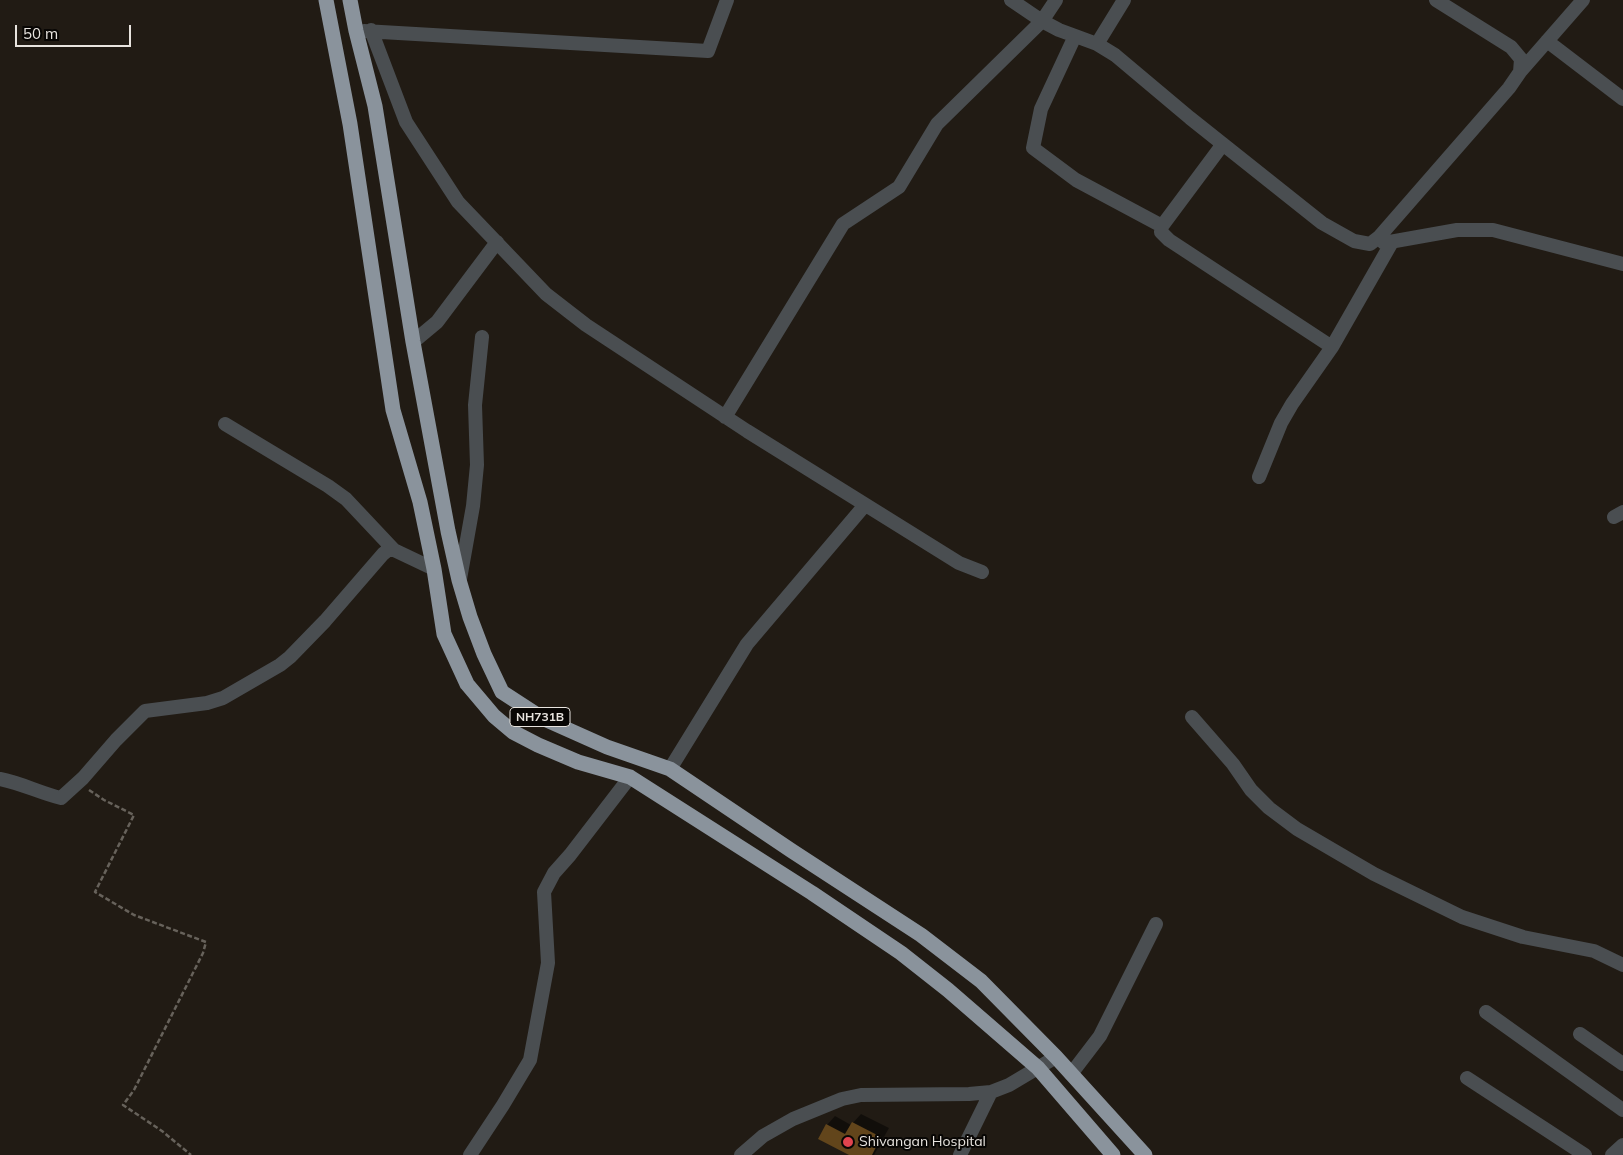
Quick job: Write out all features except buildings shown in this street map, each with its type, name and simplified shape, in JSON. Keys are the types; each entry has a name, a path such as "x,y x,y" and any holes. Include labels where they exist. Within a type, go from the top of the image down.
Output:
{"highway":[{"path":"326,0 350,124 392,410 420,502 434,569 444,634 467,684 494,716 514,732 538,746 578,762 630,777 812,893 901,953 948,990 1038,1068 1113,1155"},
{"name":"NH731B","path":"350,0 364,31 413,342 448,530 459,580 470,617 484,654 502,692 542,718 607,747 670,769 792,852 922,935 981,982 1056,1057 1145,1155"}],"street":[{"path":"727,0 708,51 364,31 406,122 458,202 546,294 586,326 726,417 959,563 982,572"},
{"path":"1011,0 1042,21 1097,44 1116,55 1322,223 1354,241 1370,244 1392,242 1457,230 1494,230 1623,264"},
{"path":"726,417 843,224 898,187 938,124 1042,21 1056,0"},
{"path":"1097,44 1124,0"},
{"path":"1436,0 1511,47 1521,59 1520,72"},
{"path":"1370,244 1503,95 1520,72 1583,0"},
{"path":"1075,36 1041,109 1033,148 1076,180 1162,226"},
{"path":"1547,41 1623,99"},
{"path":"1223,144 1162,226 1161,232 1169,240 1332,347"},
{"path":"413,342 437,322 497,242"},
{"path":"1259,477 1280,423 1332,347 1392,242"},
{"path":"459,580 473,506 477,465 475,405 482,337"},
{"path":"225,424 328,486 346,499 394,550 434,569"},
{"path":"670,769 747,644 865,505"},
{"path":"0,779 61,798 83,778 116,740 145,711 223,698 280,665 324,621 382,554 388,550 394,550"},
{"path":"1192,717 1233,764 1251,790 1269,808 1297,829 1374,874 1462,917 1523,937 1594,950 1623,965"},
{"path":"470,1155 530,1060 548,963 544,892 554,873 630,777"},
{"path":"1071,1074 1100,1036 1156,924"},
{"path":"1486,1012 1623,1110"},
{"path":"1580,1034 1623,1064"},
{"path":"741,1155 763,1136 793,1119 842,1099 861,1095 992,1092 1009,1085 1056,1057"},
{"path":"1467,1078 1585,1155"},
{"path":"960,1155 992,1092"},
{"path":"1612,1155 1623,1145"}],"path":[{"path":"87,789 134,815 95,892 134,915 206,942 203,953 134,1090 123,1105 162,1131 191,1155"}],"place":[{"name":"Shivangan Hospital","path":"848,1142"}]}
